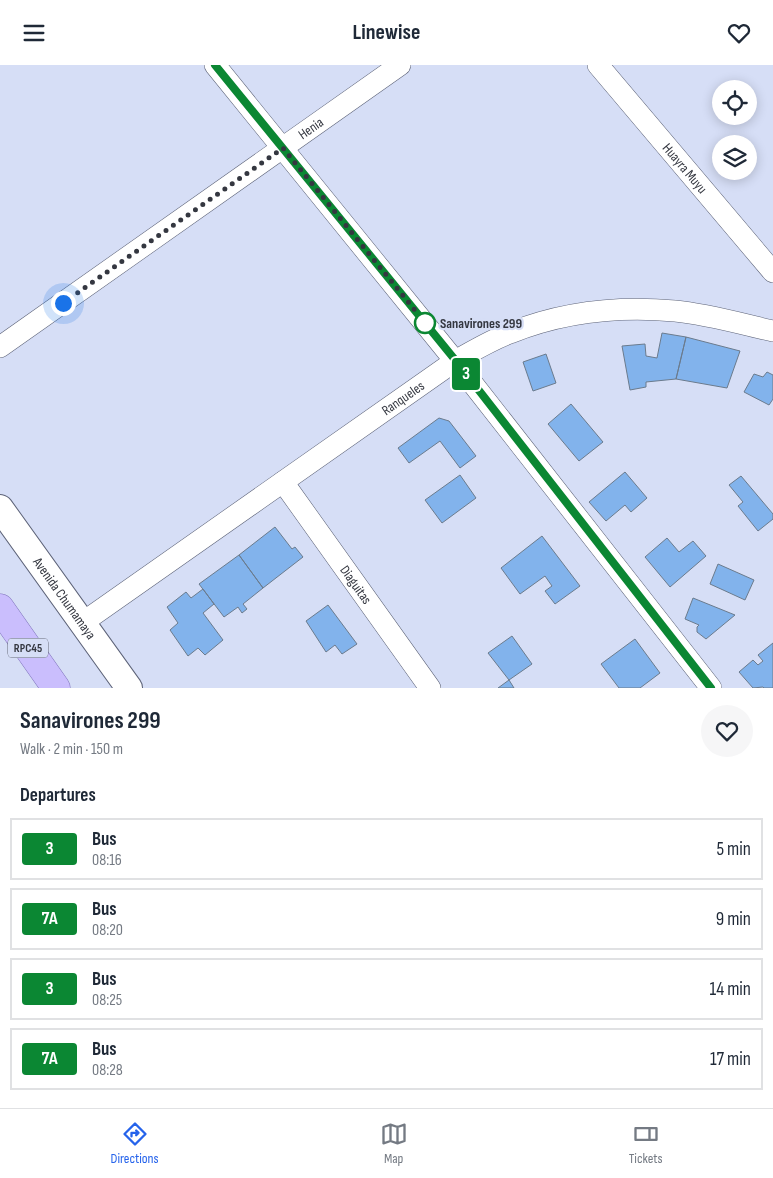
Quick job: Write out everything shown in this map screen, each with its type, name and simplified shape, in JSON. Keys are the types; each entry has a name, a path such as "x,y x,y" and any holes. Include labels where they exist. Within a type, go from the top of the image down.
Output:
{"main road":[{"name":"RPC45","path":"0,608 56,688"}],"street":[{"path":"216,65 456,361 711,688"},
{"name":"Henia","path":"0,347 400,65"},
{"name":"Huayra Muyu","path":"598,65 773,272"},
{"name":"Ranqueles","path":"82,623 456,361 510,333 546,321 586,313 633,309 677,311 773,331"},
{"name":"Diaguitas","path":"283,482 430,688"},
{"name":"Avenida Chumamaya","path":"0,509 128,688"}],"building":[{"path":"662,333 686,337 676,379 646,382 646,387 630,390 622,346 645,344 646,356 657,358"},
{"path":"686,337 740,351 727,388 676,379"},
{"path":"546,354 556,383 533,391 523,362"},
{"path":"767,372 773,375 773,399 769,405 744,392 754,374 763,377"},
{"path":"571,404 603,442 579,461 548,424"},
{"path":"439,418 449,421 476,456 460,468 440,441 409,463 398,448"},
{"path":"625,472 647,498 631,512 625,505 606,521 589,502"},
{"path":"460,475 476,498 442,523 425,500"},
{"path":"741,476 773,514 773,519 758,531 738,506 743,502 729,485"},
{"path":"275,527 292,549 295,547 303,557 263,588 239,555"},
{"path":"542,536 580,586 555,604 545,591 552,586 545,576 520,594 501,568"},
{"path":"667,538 679,552 693,541 706,556 670,587 645,557"},
{"path":"239,555 263,588 243,604 247,609 242,613 238,607 224,617 199,584"},
{"path":"718,564 754,580 745,600 710,584"},
{"path":"203,589 214,604 203,613 223,640 205,655 198,648 188,656 170,630 178,623 167,607 186,592 191,598"},
{"path":"693,598 735,615 706,639 697,632 699,625 685,619"},
{"path":"328,605 357,644 342,654 335,645 326,652 306,621"},
{"path":"512,636 532,664 509,680 488,653"},
{"path":"635,639 660,673 640,688 619,688 601,664"},
{"path":"773,643 773,688 753,688 739,672 753,660 758,665 763,661 758,655"},
{"path":"509,680 514,688 498,688"}],"bus line":[{"name":"3","path":"215,65 456,361 711,688"}],"place":[{"name":"Sanavirones 299","path":"425,323"}],"route":[{"path":"63,303 283,148 431,330 425,323"}]}
